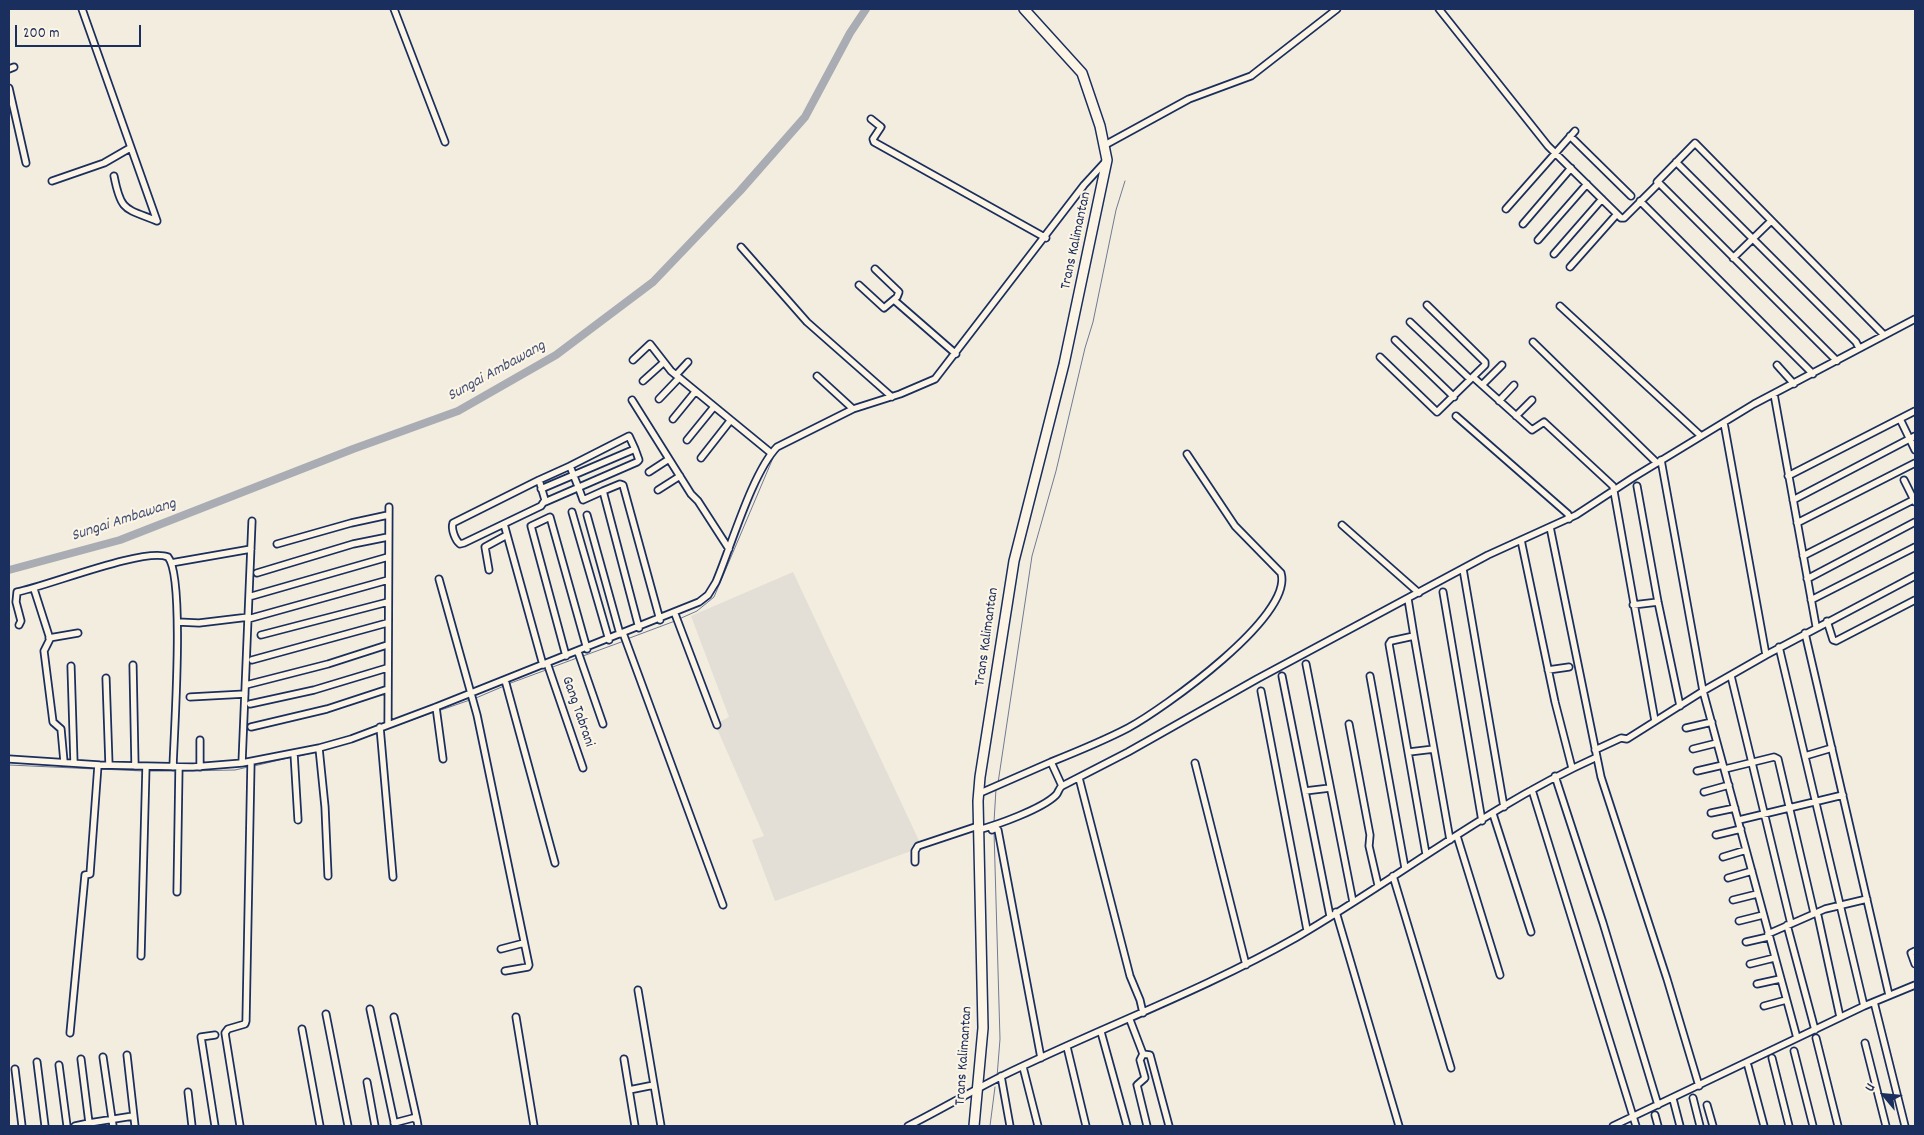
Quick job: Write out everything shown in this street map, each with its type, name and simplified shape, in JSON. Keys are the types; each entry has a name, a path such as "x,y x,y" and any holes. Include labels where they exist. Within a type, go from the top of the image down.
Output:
{"highway":[{"name":"Trans Kalimantan","path":"974,1126 979,1088 983,1028 978,794 1014,561 1064,364 1107,160 1105,145 1082,73 1024,9"}],"street":[{"path":"82,9 157,221 124,207 119,199 114,176"},
{"path":"394,9 445,142"},
{"path":"1105,145 1189,99 1251,76 1336,9"},
{"path":"1439,9 1555,153 1616,214 1624,218 1695,143 1884,335"},
{"path":"9,88 26,163"},
{"path":"871,119 881,127 873,139 874,142 1046,238"},
{"path":"1506,209 1575,131"},
{"path":"1570,136 1631,196"},
{"path":"52,181 104,163 130,148"},
{"path":"9,759 98,765 200,767 251,762 319,748 473,696 547,666 566,656 579,655 587,648 660,620 677,618 708,595 729,549 758,476 771,453 793,438 853,409 892,397 935,379 1046,238 1084,186 1107,160"},
{"path":"1676,162 1856,342 1859,348"},
{"path":"1523,224 1571,168"},
{"path":"1657,182 1837,361"},
{"path":"1538,240 1587,184"},
{"path":"1554,254 1602,199"},
{"path":"1640,201 1813,374"},
{"path":"1570,267 1616,214"},
{"path":"1733,258 1771,221"},
{"path":"741,247 807,322 892,397"},
{"path":"859,285 884,308 894,300 899,292 875,269"},
{"path":"894,300 956,354"},
{"path":"1380,357 1437,412 1472,378 1485,362 1427,305"},
{"path":"1560,306 1701,436"},
{"path":"915,862 915,850 918,846 994,827 1045,803 1055,796 1062,786 1463,569 1569,519 1701,436 1774,394 1915,319"},
{"path":"1410,322 1532,430 1544,422 1613,486 1655,721"},
{"path":"1395,340 1454,397"},
{"path":"1533,342 1659,462 1703,691 1797,1038"},
{"path":"632,360 650,344 663,363 695,392 771,453"},
{"path":"659,399 688,362"},
{"path":"643,381 663,363"},
{"path":"1482,385 1502,365"},
{"path":"1776,365 1794,384"},
{"path":"818,376 853,409"},
{"path":"1500,401 1514,385"},
{"path":"673,419 695,392"},
{"path":"1774,394 1816,626"},
{"path":"632,400 729,549"},
{"path":"1516,416 1532,400"},
{"path":"687,440 713,408"},
{"path":"1788,476 1915,411"},
{"path":"1456,416 1568,514 1569,519"},
{"path":"1900,419 1912,438 1915,450"},
{"path":"701,458 730,420"},
{"path":"1724,423 1766,655"},
{"path":"626,437 631,437 638,461 545,502 504,524 460,544 457,542 452,527 453,523 570,466 626,437"},
{"path":"1793,500 1912,438"},
{"path":"541,490 635,449"},
{"path":"978,794 1130,727 1225,658 1264,619 1284,582 1281,573 1235,526 1187,454"},
{"path":"649,472 669,459"},
{"path":"1797,523 1915,463"},
{"path":"570,466 582,500 623,485 660,620"},
{"path":"658,490 680,476"},
{"path":"539,480 545,502"},
{"path":"1803,556 1915,500 1904,480"},
{"path":"1637,486 1658,602 1680,706"},
{"path":"603,492 639,628"},
{"path":"388,724 389,507"},
{"path":"572,512 609,640"},
{"path":"277,544 388,514"},
{"path":"587,515 623,634 723,905"},
{"path":"566,656 531,526 550,517 587,648"},
{"path":"242,763 252,521"},
{"path":"1807,579 1915,522"},
{"name":"Gang Tabrani","path":"504,524 547,666 583,768"},
{"path":"1342,525 1419,593"},
{"path":"1550,527 1596,754 1611,810 1667,979 1698,1086"},
{"path":"489,570 484,548 507,535"},
{"path":"257,572 352,544 388,537"},
{"path":"1521,540 1548,670 1572,768"},
{"path":"1811,600 1915,547"},
{"path":"172,563 251,549"},
{"path":"18,625 21,621 16,594 133,558 161,554 168,557 172,563 178,622 177,892"},
{"path":"252,596 388,557"},
{"path":"1463,569 1504,807"},
{"path":"908,1126 998,1078 1130,1020 1246,965 1330,916 1426,854 1555,776 1572,768 1621,738 1627,739 1703,691 1816,626 1915,576"},
{"path":"439,579 473,696 529,967 505,972"},
{"path":"178,622 199,623 248,618 388,580"},
{"path":"34,589 49,638 44,651 53,722 61,729 64,762"},
{"path":"1443,592 1482,821"},
{"path":"1408,599 1450,840"},
{"path":"1827,621 1833,640 1836,641 1915,600"},
{"path":"260,635 388,602"},
{"path":"1633,605 1658,602"},
{"path":"677,618 718,725"},
{"path":"252,660 387,623"},
{"path":"49,638 78,632"},
{"path":"1805,633 1889,995"},
{"path":"1414,636 1389,643 1426,854"},
{"path":"246,685 328,664 387,645"},
{"path":"1780,647 1864,1006"},
{"path":"579,655 603,724"},
{"path":"1306,664 1352,902"},
{"path":"133,665 134,766"},
{"path":"72,666 74,763"},
{"path":"1548,670 1568,666"},
{"path":"250,704 314,690 387,668"},
{"path":"1282,676 1330,916"},
{"path":"1370,676 1404,868"},
{"path":"1731,676 1815,1030"},
{"path":"106,678 108,765"},
{"path":"506,683 556,863"},
{"path":"251,727 326,709 388,689"},
{"path":"1261,691 1307,930"},
{"path":"190,697 245,694"},
{"path":"436,707 443,759"},
{"path":"1686,728 1712,722"},
{"path":"1349,724 1370,835 1369,846 1378,885"},
{"path":"380,727 392,877"},
{"path":"200,740 200,767"},
{"path":"1693,749 1717,742"},
{"path":"319,748 326,807 328,876"},
{"path":"1409,752 1434,748"},
{"path":"1804,756 1832,748"},
{"path":"294,753 298,820"},
{"path":"1697,771 1777,758 1840,1018"},
{"path":"240,1126 225,1033 228,1029 245,1024 246,1021 251,762"},
{"path":"1051,762 1062,786"},
{"path":"1196,763 1228,904 1246,965"},
{"path":"70,1033 85,876 90,874 98,765"},
{"path":"141,956 146,766"},
{"path":"1555,776 1603,922 1658,1106"},
{"path":"1079,778 1130,976 1143,1013"},
{"path":"1704,792 1729,786"},
{"path":"1305,791 1330,788"},
{"path":"1532,790 1636,1126"},
{"path":"1739,820 1844,795"},
{"path":"1711,813 1735,808"},
{"path":"1493,814 1531,932"},
{"path":"994,827 998,830 1041,1058"},
{"path":"1716,836 1741,829"},
{"path":"1457,836 1500,975"},
{"path":"1723,857 1746,850"},
{"path":"1728,878 1752,871"},
{"path":"1392,876 1451,1068"},
{"path":"1733,900 1757,894"},
{"path":"1746,942 1768,935 1789,924 1840,905 1867,899"},
{"path":"1336,912 1399,1126"},
{"path":"1740,921 1763,915"},
{"path":"501,949 524,943"},
{"path":"1915,951 1910,953 1915,964"},
{"path":"1750,964 1774,958"},
{"path":"1757,984 1780,979"},
{"path":"1613,1126 1673,1099 1864,1006 1915,985"},
{"path":"638,990 661,1126"},
{"path":"1764,1006 1786,1000"},
{"path":"1874,1002 1905,1126"},
{"path":"370,1009 394,1124 413,1118 418,1123"},
{"path":"326,1014 348,1126"},
{"path":"516,1017 534,1126"},
{"path":"394,1018 418,1123"},
{"path":"1130,1020 1143,1054 1140,1060 1145,1078 1137,1085 1147,1126"},
{"path":"302,1029 320,1126"},
{"path":"1101,1032 1127,1126"},
{"path":"215,1035 201,1037 215,1126"},
{"path":"1816,1038 1838,1126"},
{"path":"1865,1043 1886,1126"},
{"path":"1067,1047 1086,1126"},
{"path":"1794,1051 1813,1126"},
{"path":"1143,1054 1150,1055 1169,1126"},
{"path":"127,1055 135,1126"},
{"path":"103,1057 113,1126"},
{"path":"1772,1058 1789,1126"},
{"path":"81,1059 90,1125"},
{"path":"624,1059 635,1126"},
{"path":"37,1062 45,1126"},
{"path":"59,1065 67,1126"},
{"path":"1748,1066 1764,1126"},
{"path":"1023,1067 1038,1126"},
{"path":"15,1069 22,1126"},
{"path":"998,1078 1010,1126"},
{"path":"367,1082 376,1126"},
{"path":"629,1090 654,1085"},
{"path":"188,1092 192,1126"},
{"path":"1693,1098 1700,1126"},
{"path":"1673,1099 1680,1126"},
{"path":"1707,1105 1713,1126"},
{"path":"1655,1115 1658,1126"},
{"path":"75,1126 90,1125 133,1116"}],"shaded area":[{"path":"793,572 922,847 775,901 752,840 764,836 715,724 729,717 691,616"}],"waterway":[{"name":"Sungai Ambawang","path":"9,570 120,540 353,449 458,411 556,355 653,282 740,191 805,117 850,33 866,9"},
{"path":"998,783 1032,556 1056,471 1093,322 1116,210 1125,181"},
{"path":"679,619 697,611 714,597 773,458"},
{"path":"627,639 675,621"},
{"path":"583,656 624,641"},
{"path":"550,668 577,658"},
{"path":"508,684 546,670"},
{"path":"476,698 504,686"},
{"path":"438,711 470,700"},
{"path":"382,731 434,712"},
{"path":"358,739 378,732"},
{"path":"322,751 352,742"},
{"path":"295,757 316,752"},
{"path":"254,766 292,757"},
{"path":"9,765 95,769"},
{"path":"182,771 235,770 248,767"},
{"path":"99,769 143,771"},
{"path":"149,771 178,771"},
{"path":"994,822 996,789"},
{"path":"994,831 1000,1039 997,1077"},
{"path":"990,1126 995,1087"}]}
